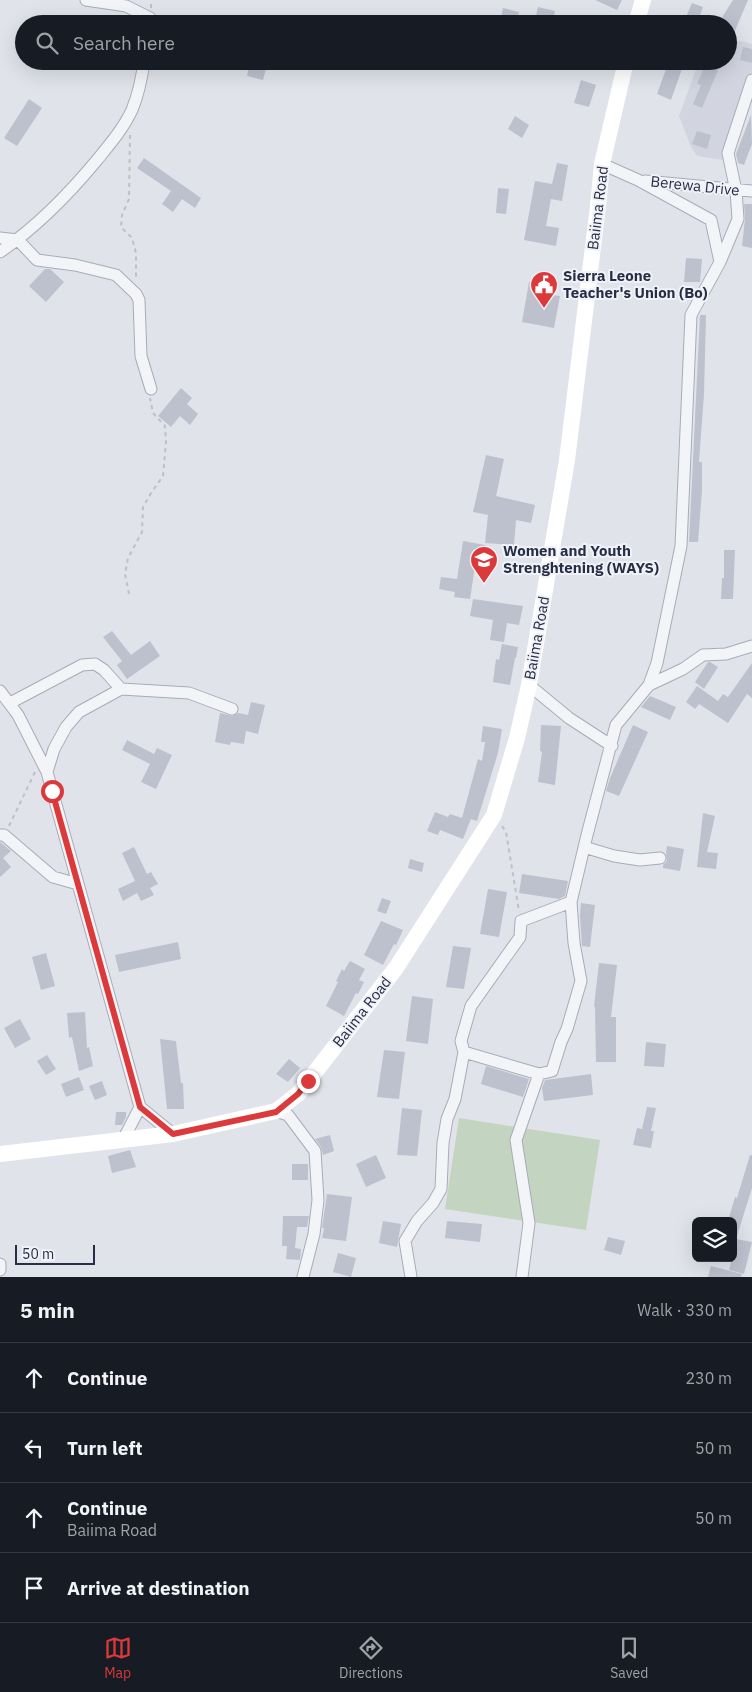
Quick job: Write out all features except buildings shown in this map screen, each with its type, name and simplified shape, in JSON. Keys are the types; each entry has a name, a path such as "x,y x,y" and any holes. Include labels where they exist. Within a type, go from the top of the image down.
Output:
{"street":[{"path":"86,0 126,6 144,15"},
{"path":"639,15 643,0"},
{"path":"0,252 18,240 59,204 118,134 132,109 142,70"},
{"name":"Baiima Road","path":"0,1154 173,1134 276,1112 298,1094 396,968 494,815 529,685 567,460 602,164 624,70"},
{"path":"464,1052 539,1074 552,1071 567,1029 580,981 574,943 571,902 616,725 649,685 657,664 681,546 691,315 720,262 738,219 736,191 728,153 752,80"},
{"path":"602,164 638,180 711,220 720,262"},
{"name":"Berewa Drive","path":"638,180 736,191 752,191"},
{"path":"0,238 18,240 37,260 75,265 116,275 136,294 138,300 141,356 151,389"},
{"path":"649,685 683,669 703,655 726,654 752,646"},
{"path":"10,703 82,665 95,664 104,670 121,689"},
{"path":"529,685 569,718 612,746"},
{"path":"47,772 54,749 66,726 79,712 121,689 189,693 232,709"},
{"path":"0,690 18,714 47,772 140,1107 173,1134"},
{"path":"2,835 53,876 78,884"},
{"path":"584,846 614,856 640,860 660,858"},
{"path":"412,1277 405,1241 417,1221 434,1203 441,1189 443,1143 455,1099 464,1052 461,1041 471,1006 520,936 521,921 571,902"},
{"path":"522,1277 529,1223 516,1140 539,1074"},
{"path":"123,1140 140,1107"},
{"path":"276,1112 288,1115 315,1151 318,1200 314,1234 304,1277"},
{"path":"0,1264 0,1270"}],"path":[{"path":"130,132 129,199 122,215 121,227 132,238 136,253 136,294"},
{"path":"129,594 125,574 128,558 142,532 143,507 163,476 166,442 165,426 153,413 151,389"},
{"path":"2,835 41,758"},
{"path":"494,815 506,832 521,921"}],"shaded area":[{"path":"737,42 752,44 752,72 724,160 697,156 691,147 679,116 696,70 737,70"}],"green space":[{"path":"459,1118 600,1140 586,1230 445,1209"}],"place":[{"name":"Sierra Leone Teacher's Union (Bo)","path":"544,309"},
{"name":"Women and Youth Strenghtening (WAYS)","path":"484,584"}],"route":[{"path":"52,791 140,1107 173,1134 276,1112 298,1094 308,1081"}]}
